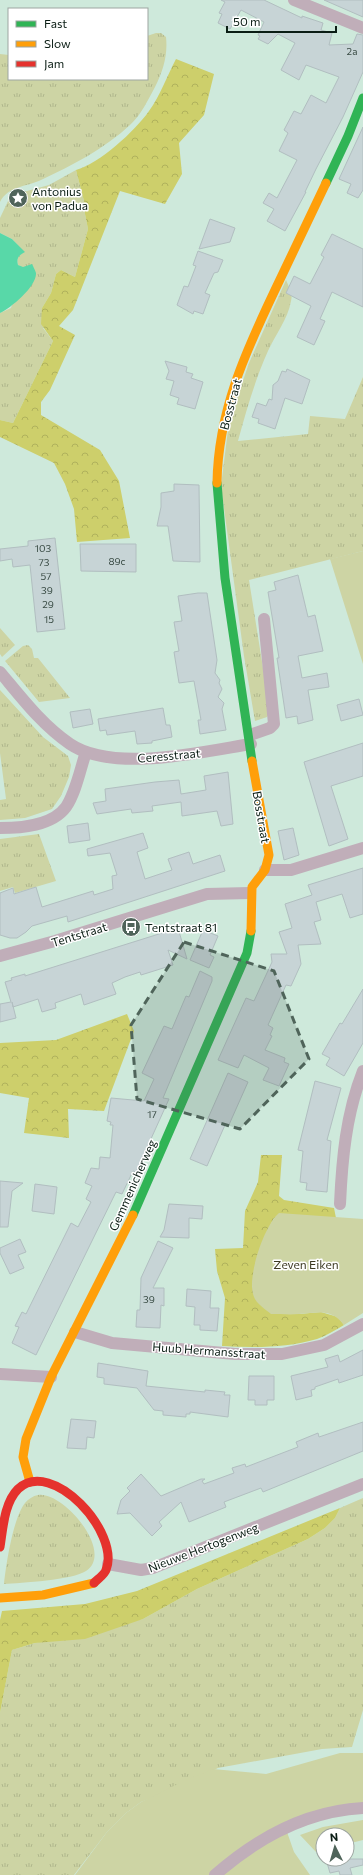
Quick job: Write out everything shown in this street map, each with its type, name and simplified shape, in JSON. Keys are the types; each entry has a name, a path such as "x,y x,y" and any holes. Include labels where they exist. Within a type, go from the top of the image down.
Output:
{"street":[{"path":"294,0 363,28"},
{"name":"Bosstraat","path":"250,893 255,881 265,870 269,854 257,793 225,578 218,482 220,443 229,398 246,350 348,136 363,98"},
{"path":"250,739 270,728 274,724 264,619"},
{"name":"Ceresstraat","path":"0,672 48,725 70,744 86,752 110,757 142,759 196,753 250,739"},
{"path":"0,828 40,824 55,817 65,808 73,792 86,752"},
{"path":"265,870 291,870 363,848"},
{"name":"Tentstraat","path":"0,956 55,942 207,894 250,893"},
{"name":"Gemmenicherweg","path":"30,1482 24,1457 24,1448 51,1377 75,1332 134,1212 247,953 251,929 250,893"},
{"path":"340,1204 347,1126 351,1106 363,1071"},
{"name":"Huub Hermansstraat","path":"75,1332 112,1343 235,1354 282,1354 324,1344 363,1324"},
{"path":"0,1374 51,1377"},
{"path":"0,1547 13,1496 19,1487 30,1482 41,1480 56,1485 67,1492 84,1508 98,1525 105,1539 109,1554 105,1573 98,1581 86,1587 43,1594 0,1598"},
{"name":"Nieuwe Hertogenweg","path":"108,1564 141,1570 153,1568 363,1484"},
{"path":"215,1875 247,1849 281,1830 319,1816 363,1808"}],"highlighted area":[{"path":"184,942 274,971 309,1059 240,1129 137,1099 131,1025"}],"green space":[{"path":"161,33 166,37 166,50 164,63 155,87 138,117 110,142 88,156 41,180 13,190 3,197 0,202 0,54 8,55 8,80 148,80 148,36"},
{"path":"176,59 214,74 204,115 179,143 182,174 165,204 120,191 73,310 59,326 75,335 50,390 41,402 41,415 100,450 119,481 130,538 77,542 74,509 65,484 54,463 0,437 0,420 13,423 53,341 41,324 42,308 51,293 56,274 61,270 75,277 88,229 84,201 76,170 85,167 106,154 135,128 153,105"},
{"path":"76,170 84,201 88,229 75,277 61,270 56,274 51,293 42,308 43,328 53,341 13,423 0,420 0,313 11,308 23,268 18,265 17,259 24,252 12,239 0,233 0,218 9,199 16,194 49,185"},
{"path":"286,280 291,296 289,308 259,373 238,441 308,434 310,416 345,419 363,377 363,551 249,580 270,712 267,717 255,721 244,656 221,486 229,422 249,363"},
{"path":"363,551 363,664 330,559"},
{"path":"0,628 15,645 2,657 0,654"},
{"path":"28,645 32,649 34,658 38,658 70,698 39,702 5,661 23,646"},
{"path":"0,690 43,737 68,756 71,765 69,777 61,796 52,809 25,818 0,820 0,800 6,799 0,753"},
{"path":"39,834 56,881 15,893 13,887 0,891 0,839"},
{"path":"127,1014 134,1031 104,1111 68,1109 69,1138 24,1133 29,1098 0,1093 0,1043 56,1040"},
{"path":"261,1155 282,1155 279,1196 284,1200 334,1208 336,1218 274,1218 260,1251 252,1287 299,1314 321,1312 338,1317 344,1325 327,1335 305,1342 281,1346 222,1346 225,1298 217,1271 215,1249 243,1248 245,1211 258,1182"},
{"name":"Zeven Eiken","path":"279,1213 363,1219 363,1313 344,1325 334,1316 324,1313 271,1314 257,1302 252,1288 254,1266 262,1240 273,1220"},
{"path":"38,1495 48,1496 60,1503 72,1512 82,1524 90,1538 94,1551 93,1562 86,1571 70,1577 4,1584 6,1565 17,1519 26,1502"},
{"path":"363,1498 363,1710 352,1747 322,1749 218,1768 180,1787 141,1802 126,1813 107,1832 74,1875 0,1875 0,1713 12,1650 35,1643 143,1619 197,1589 308,1539 325,1528 335,1518 340,1508"},
{"path":"340,1508 335,1518 325,1528 308,1539 197,1589 143,1619 85,1639 35,1643 12,1650 0,1713 0,1620 2,1611 85,1604 137,1591"},
{"path":"340,1753 363,1753 363,1805 287,1832 294,1852 310,1875 75,1875 107,1832 126,1813 141,1802 184,1781 213,1769 266,1774"},
{"path":"363,1820 363,1840 355,1842 355,1827 323,1827"},
{"path":"315,1830 315,1851 300,1835"}],"shaded area":[{"path":"0,233 12,239 25,252 18,257 18,265 23,267 32,264 36,273 35,278 28,290 16,302 0,313"}],"building":[{"path":"221,0 264,0 302,18 302,16 323,23 321,30 332,33 329,45 353,44 357,34 363,35 363,72 343,117 285,231 267,221 274,209 263,203 269,193 277,198 297,160 279,151 288,133 284,130 294,111 301,114 311,95 326,103 339,77 306,65 299,80 281,70 295,43 278,34 268,44 258,39 260,36 258,35 264,22 241,10 230,29 218,23 222,14 219,13 225,2"},
{"path":"324,0 363,0 363,17"},
{"path":"363,127 363,190 358,198 347,193 351,184 339,179"},
{"path":"210,219 235,228 230,242 199,249"},
{"path":"332,234 363,249 363,307 332,292 320,319 325,321 314,345 297,337 311,306 286,293 294,276 310,284 324,257 321,255"},
{"path":"198,251 223,260 218,272 214,273 205,293 210,295 203,314 194,311 193,314 177,305 184,286 188,287 196,266 193,265"},
{"path":"165,361 187,367 186,372 193,374 191,378 203,382 195,409 177,404 179,398 170,395 174,381 166,379 169,371"},
{"path":"287,369 310,380 302,404 285,398 275,429 258,423 259,419 252,417 257,403 266,406 269,399 272,400 273,385 278,381 282,371 286,372"},
{"path":"174,484 199,485 200,562 173,561 168,526 157,526 161,507 161,493 174,491"},
{"path":"55,538 65,629 37,632 30,565 13,567 12,559 0,561 0,549 28,546 28,541"},
{"path":"80,544 136,544 136,572 81,571"},
{"path":"298,575 308,617 315,615 323,651 298,656 302,678 327,673 329,687 308,690 313,720 298,724 297,716 286,718 277,658 279,658 268,592 276,590 274,582"},
{"path":"207,593 217,660 215,673 220,680 219,683 222,689 218,697 224,703 222,709 226,730 200,734 198,720 201,720 194,681 179,683 174,652 179,651 174,622 182,621 178,596"},
{"path":"359,699 363,715 341,721 337,705"},
{"path":"163,708 166,725 170,725 172,737 152,741 152,743 137,744 135,731 107,735 106,730 100,731 98,719"},
{"path":"90,709 93,724 73,728 70,712"},
{"path":"363,743 363,776 331,786 348,839 329,846 304,762"},
{"path":"228,772 233,824 221,826 217,811 182,816 181,802 152,806 153,811 132,813 131,809 97,814 93,803 106,801 105,789 155,782 179,780 181,794 206,790 204,776"},
{"path":"88,823 90,840 69,843 67,826"},
{"path":"293,828 299,855 284,860 278,831"},
{"path":"143,833 148,848 137,852 145,879 172,870 168,859 189,852 193,864 220,855 225,871 68,922 67,916 32,926 17,938 10,938 0,935 0,893 13,888 14,894 36,887 42,907 93,891 94,895 113,889 112,876 117,875 110,853 88,856 87,849"},
{"path":"363,868 363,914 350,918 342,894 316,902 321,920 314,922 321,944 298,945 301,964 291,986 286,985 268,1025 273,1028 270,1035 272,1036 265,1050 285,1058 284,1062 289,1064 279,1086 263,1080 269,1068 244,1055 238,1068 218,1060 246,998 254,1001 272,962 271,954 287,954 279,932 292,928 285,904 312,895 308,885"},
{"path":"178,928 187,959 168,950 173,965 141,975 140,972 112,983 116,994 84,1005 81,994 55,1003 56,1008 42,1012 38,999 13,1007 16,1018 0,1022 0,1004 11,1002 5,982 12,980 11,978 25,974 25,976"},
{"path":"203,930 218,936 210,955 214,957 209,968 190,960"},
{"path":"200,971 212,977 212,981 163,1098 169,1099 136,1172 133,1171 122,1194 116,1192 36,1355 12,1343 19,1327 15,1326 22,1312 26,1314 71,1223 78,1227 91,1202 86,1199 92,1186 85,1183 91,1168 99,1169 100,1157 110,1158 113,1125 110,1125 111,1122 107,1121 111,1098 144,1101 154,1079 142,1073 164,1026 172,1029 186,996 189,997"},
{"path":"363,989 363,1043 344,1076 326,1065 330,1058 322,1054 340,1023 342,1024"},
{"path":"228,1073 248,1082 228,1127 225,1125 207,1166 190,1159"},
{"path":"315,1081 341,1088 327,1140 331,1141 327,1192 306,1190 307,1183 300,1182 303,1151 298,1150"},
{"path":"0,1181 23,1183 12,1191 8,1227 0,1227"},
{"path":"35,1184 57,1187 54,1214 32,1211"},
{"path":"169,1204 203,1206 202,1219 189,1218 189,1238 160,1237 164,1230"},
{"path":"20,1239 26,1252 18,1255 24,1268 10,1274 0,1253 0,1248"},
{"path":"158,1241 173,1248 153,1288 164,1288 164,1306 161,1305 160,1328 136,1327 137,1310 140,1310 141,1278"},
{"path":"187,1289 211,1291 210,1308 219,1308 217,1331 200,1330 200,1325 194,1325 195,1307 186,1306"},
{"path":"363,1350 363,1375 339,1383 338,1379 315,1387 315,1389 311,1390 312,1396 296,1400 291,1376 328,1367 325,1359 338,1355 340,1362"},
{"path":"98,1363 148,1371 146,1386 205,1392 205,1390 225,1392 224,1395 230,1395 228,1417 190,1412 190,1414 186,1414 186,1417 163,1415 163,1411 154,1410 137,1388 104,1384 104,1378 97,1377"},
{"path":"249,1376 274,1376 274,1400 267,1400 267,1405 255,1405 255,1400 248,1400"},
{"path":"71,1419 96,1421 94,1438 87,1437 86,1449 67,1448"},
{"path":"363,1422 363,1451 263,1492 261,1488 224,1502 226,1507 189,1522 181,1502 159,1522 162,1526 152,1536 130,1513 117,1514 121,1500 130,1491 127,1488 141,1474 161,1496 201,1479 205,1479 202,1481 204,1484 234,1473 232,1468 245,1464 246,1467 298,1447 296,1442 318,1433 319,1437"},
{"path":"355,1859 363,1859 363,1865 355,1867"},
{"path":"328,1867 354,1867 350,1868 352,1875 340,1875 339,1871 330,1873"}],"traffic: fast":[{"path":"326,183 348,136 363,98"},
{"path":"217,483 225,578 252,761"},
{"path":"133,1215 247,953 251,931"}],"traffic: slow":[{"path":"217,483 222,432 235,384 253,337 326,183"},
{"path":"251,931 252,887 265,870 269,855 252,761"},
{"path":"30,1482 23,1457 26,1439 51,1377 133,1215"},
{"path":"0,1598 43,1595 94,1583"}],"traffic: jam":[{"path":"0,1547 5,1516 13,1495 18,1489 32,1482 48,1483 65,1491 80,1504 94,1520 103,1537 108,1555 106,1570 94,1583"}],"place":[{"name":"Antonius von Padua","path":"18,198"},
{"name":"Tentstraat 81","path":"131,927"}]}
